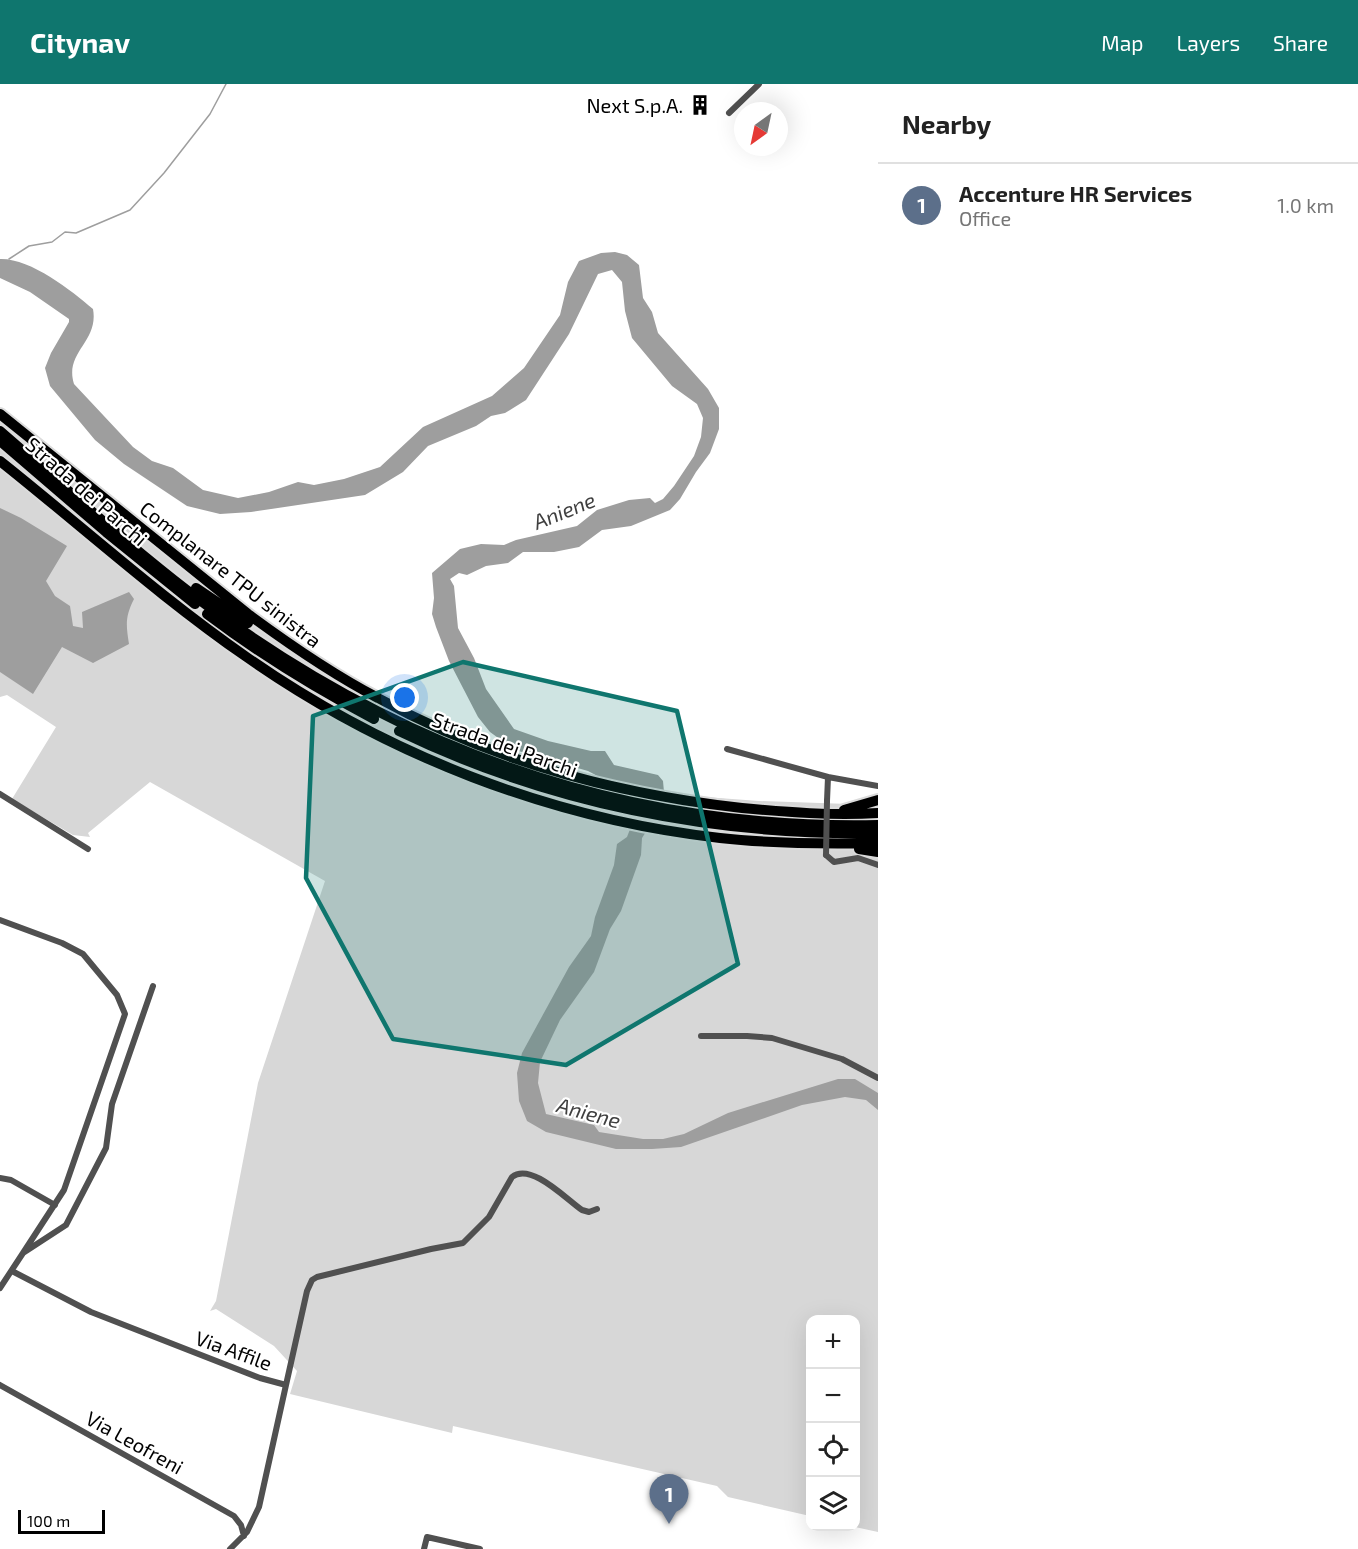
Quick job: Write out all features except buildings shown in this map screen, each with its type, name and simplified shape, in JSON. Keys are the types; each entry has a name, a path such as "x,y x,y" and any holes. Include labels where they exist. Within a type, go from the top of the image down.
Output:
{"highway":[{"name":"Complanare TPU sinistra","path":"0,414 248,614 322,666 393,707 484,747 567,776 615,788 676,810 878,813"},
{"name":"Strada dei Parchi","path":"0,431 174,579 281,657 376,712 520,781 612,806 676,810 720,818 776,823 878,825"},
{"name":"Strada dei Parchi","path":"0,441 168,584 254,648 329,695 373,719 479,762"},
{"path":"3,462 159,592 256,664 307,697 368,730 478,779 577,812 672,831 721,838 796,844 878,843"},
{"path":"50,474 189,583 296,653 322,666"},
{"path":"832,813 878,800"},
{"name":"Strada dei Parchi","path":"676,810 771,831 878,833"},
{"path":"796,844 807,847 864,849 878,852"}],"street":[{"path":"729,112 759,84"},
{"path":"728,749 828,777 878,786"},
{"path":"828,777 826,855 834,862 858,858 878,865"},
{"path":"0,794 88,849"},
{"path":"0,920 62,943 83,954 117,995 125,1014 64,1190 0,1288"},
{"path":"23,1253 66,1225 106,1148 112,1104 153,986"},
{"path":"701,1036 772,1038 842,1059 878,1078"},
{"path":"285,1385 307,1290 316,1277 431,1249 463,1244 489,1217 512,1178 518,1173 528,1173 539,1178 582,1210 589,1212 597,1209"},
{"path":"0,1178 11,1180 55,1205"},
{"name":"Via Affile","path":"12,1271 90,1312 239,1370 285,1385 259,1507 244,1536 230,1549"},
{"name":"Via Leofreni","path":"0,1385 234,1516 244,1536"},
{"path":"424,1549 427,1537 480,1549"}],"highlighted area":[{"path":"463,662 677,711 738,964 566,1065 393,1039 306,878 313,716"}],"shaded area":[{"path":"615,252 627,255 639,265 643,298 652,312 658,333 708,389 719,408 719,429 710,453 680,499 670,510 631,526 602,530 579,547 554,552 523,552 508,563 486,566 467,575 459,573 450,579 454,586 458,628 474,658 486,689 514,729 548,741 591,751 605,751 614,765 658,775 663,781 664,792 642,838 641,855 621,911 610,929 594,972 560,1020 540,1062 538,1083 546,1114 594,1125 599,1132 643,1139 663,1139 684,1134 728,1113 838,1079 855,1079 878,1093 878,1110 866,1100 845,1097 802,1105 681,1147 652,1149 616,1149 546,1132 527,1121 519,1101 517,1073 522,1053 569,967 591,936 595,917 614,865 617,844 627,837 644,793 607,781 588,771 515,750 490,732 478,717 449,661 432,614 434,598 432,573 460,549 481,544 504,545 516,540 577,526 597,510 629,500 650,498 655,503 663,499 674,486 694,456 701,437 703,418 697,404 672,386 632,338 625,311 622,282 612,270 598,274 569,334 526,400 505,413 491,416 476,426 428,446 403,472 365,495 251,512 220,514 187,506 124,464 95,440 50,386 45,368 69,319 30,292 0,278 0,259 24,264 50,276 93,309 91,330 74,363 72,373 74,384 133,447 152,461 173,468 203,490 238,498 269,492 298,482 314,485 344,479 380,467 423,427 492,396 524,368 560,315 568,282 579,261 601,253"},
{"path":"0,410 269,624 349,678 462,733 513,752 632,788 678,795 759,801 878,805 878,1532 860,1528 860,1315 806,1315 806,1515 728,1497 717,1486 453,1426 452,1433 290,1394 297,1371 274,1346 216,1309 210,1311 216,1301 258,1083 325,881 150,782 88,833 90,837 73,835 12,799 56,727 7,695 0,697"},
{"path":"0,508 67,546 46,581 55,596 70,606 73,626 83,628 82,612 129,592 134,599 127,621 129,644 93,663 62,647 33,694 0,672"}],"waterway":[{"path":"9,259 29,246 52,242 65,232 76,233 130,210 164,173 210,114 226,84"}],"place":[{"name":"Next S.p.A.","path":"700,105"},
{"name":"Accenture HR Services","path":"669,1524"}],"water label":[{"name":"Aniene","path":"564,510"},
{"name":"Aniene","path":"589,1112"}]}
